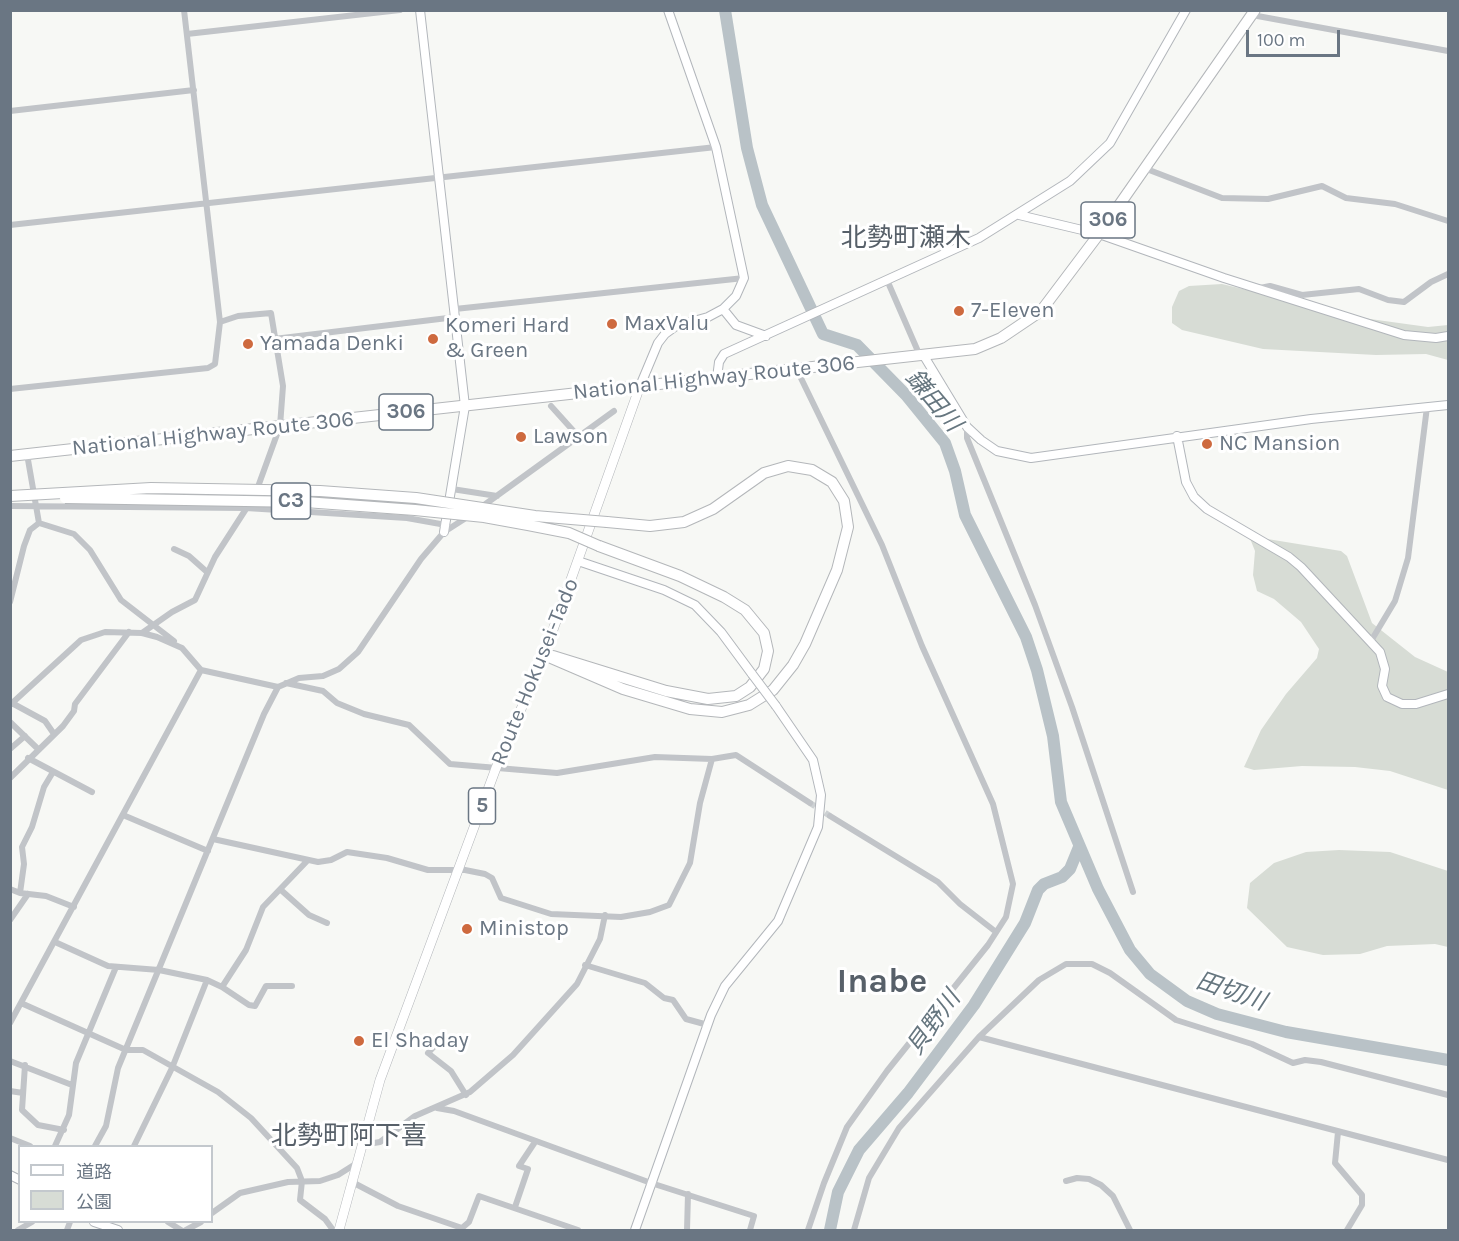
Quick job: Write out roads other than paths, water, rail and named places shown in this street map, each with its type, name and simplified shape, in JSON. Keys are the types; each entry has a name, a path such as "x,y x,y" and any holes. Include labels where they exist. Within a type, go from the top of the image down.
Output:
{"highway":[{"name":"National Highway Route 306","path":"10,456 975,349 1024,325 1041,310 1099,234 1253,13"},
{"name":"C3","path":"10,496 151,488 320,491 459,503 535,516 650,526 684,522 713,509 764,473 788,466 812,470 832,482 844,501 848,527 837,570 805,644 793,665 773,690 749,705 722,712 690,709 623,689 565,666 544,655"},
{"name":"C3","path":"10,496 350,504 484,517 569,533 680,576 736,603 753,617 764,633 768,651 764,669 750,687 736,696 708,699 666,691 567,659 544,655"}],"main road":[{"name":"Route Hokusei-Tado","path":"339,1230 380,1080 496,768 544,655 640,386"}],"street":[{"path":"10,389 208,368 214,364 220,322 184,10"},
{"path":"187,34 400,10"},
{"path":"420,10 465,406 445,528"},
{"path":"640,386 658,343 665,334 676,326 708,317 723,309 736,296 744,278 716,147 668,10"},
{"path":"717,378 719,362 724,354 979,238 1070,181 1110,143 1186,10"},
{"path":"1253,13 1449,51"},
{"path":"10,111 194,90"},
{"path":"10,225 716,147"},
{"path":"1144,168 1222,198 1268,199 1322,186 1346,198 1395,204 1449,220"},
{"path":"1019,215 1099,234 1404,335 1436,338 1449,336"},
{"path":"1260,288 1270,286 1302,295 1359,290 1388,300 1404,302 1431,282 1449,274"},
{"path":"274,339 455,313 744,278"},
{"path":"887,280 918,356 967,427 997,451 1031,458 1177,436 1449,405"},
{"path":"723,309 736,325 767,336"},
{"path":"142,633 195,600 207,572 264,476 280,426 284,386 271,313 238,316 220,322"},
{"path":"800,369 882,545 922,646 993,804 1013,884 1010,906 996,932 847,1127 808,1230"},
{"path":"551,406 579,436"},
{"path":"1371,641 1395,601 1408,558 1427,407"},
{"path":"96,1145 106,1126 118,1068 264,714 278,687 285,683 323,676 339,669 358,652 421,559 445,528 497,496 614,411"},
{"path":"967,427 967,438 1035,605 1072,707 1133,892"},
{"path":"1177,436 1186,482 1194,497 1207,509 1289,557 1371,641 1383,660 1382,686 1387,697 1402,704 1416,704 1449,694"},
{"path":"27,454 39,523"},
{"path":"452,489 497,496"},
{"path":"10,506 37,504 246,508 407,518 445,528"},
{"path":"10,602 24,546 30,530 39,523"},
{"path":"39,523 74,534 90,550 121,600 182,648 201,670 278,687"},
{"path":"174,549 189,556 207,572"},
{"path":"578,561 664,590 695,605 721,632 813,760 821,795 819,820 813,841 778,921 725,986 708,1025 635,1230"},
{"path":"54,734 45,722 11,704 81,640 105,632 142,633 171,641 182,648"},
{"path":"10,778 63,726 74,711 75,704 129,632"},
{"path":"10,1023 201,670"},
{"path":"285,683 324,691 337,704 364,714 409,725 450,764 557,773 655,757 711,759 736,755 810,803"},
{"path":"10,722 38,749"},
{"path":"10,749 25,736"},
{"path":"28,758 92,792"},
{"path":"213,839 308,860 330,860 347,852 387,858 428,870 457,872 465,870 492,878 496,892 508,902 551,914 621,917 650,912 669,905 690,863 700,803 711,759"},
{"path":"20,893 24,864 22,847 32,827 44,787 52,772"},
{"path":"123,815 208,851"},
{"path":"830,816 938,882 960,904 996,932"},
{"path":"222,987 246,950 263,907 308,860"},
{"path":"10,889 20,893 46,896 74,907"},
{"path":"281,890 309,915 327,923"},
{"path":"10,920 28,894"},
{"path":"362,1145 380,1142 415,1116 466,1095 513,1055 577,984 600,939 605,915"},
{"path":"55,942 108,966 159,970 207,981 222,987 249,1005 255,1006 266,986 292,986"},
{"path":"854,1230 862,1196 880,1156 898,1128 978,1037 1039,980 1053,970 1076,962 1092,964 1110,973 1176,1020 1252,1044 1293,1063 1305,1060 1321,1062 1449,1095"},
{"path":"585,965 645,983 664,998 673,1000 686,1019 708,1025"},
{"path":"56,1145 69,1115 76,1064 116,967"},
{"path":"134,1145 172,1068 207,981"},
{"path":"21,1003 126,1050 143,1050 218,1092 251,1118 297,1168 302,1181 300,1200 325,1219 333,1230"},
{"path":"978,1037 1449,1160"},
{"path":"442,1038 428,1053 451,1071 466,1095"},
{"path":"10,1061 72,1085"},
{"path":"25,1065 22,1110 38,1125 64,1130"},
{"path":"10,1091 23,1093"},
{"path":"437,1108 454,1111 536,1143 754,1216 750,1230"},
{"path":"1338,1132 1335,1163 1362,1196 1362,1205 1347,1230"},
{"path":"10,1138 28,1145"},
{"path":"515,1207 528,1169 519,1166 536,1143"},
{"path":"213,1212 240,1193 302,1181 320,1181 338,1175 357,1162"},
{"path":"1066,1181 1077,1178 1089,1179 1101,1185 1113,1196 1130,1230"},
{"path":"352,1182 398,1206 462,1228 469,1222 479,1196 578,1230"},
{"path":"687,1230 688,1194"},
{"path":"99,1223 118,1230"}],"waterway":[{"name":"鎌田川","path":"725,10 747,148 762,205 823,334 857,345 906,395 945,443 955,471 965,515 1026,637 1037,670 1053,736 1061,802 1098,889 1130,950 1150,974 1187,1001 1217,1014 1286,1032 1448,1060"},
{"name":"貝野川","path":"830,1230 838,1192 859,1150 908,1093 974,1005 1025,923 1038,890 1044,884 1062,877 1070,869 1079,847"}],"tunnel":[{"path":"810,803 830,816"}],"place":[{"name":"7-Eleven","path":"959,311"},
{"name":"MaxValu","path":"612,324"},
{"name":"Komeri Hard & Green","path":"433,339"},
{"name":"Yamada Denki","path":"248,344"},
{"name":"Lawson","path":"521,437"},
{"name":"NC Mansion","path":"1207,444"},
{"name":"Ministop","path":"467,929"},
{"name":"El Shaday","path":"359,1041"}],"district":[{"name":"北勢町瀬木","path":"906,239"},
{"name":"Inabe","path":"882,982"},
{"name":"北勢町阿下喜","path":"349,1137"}],"water label":[{"name":"田切川","path":"1231,992"}]}
